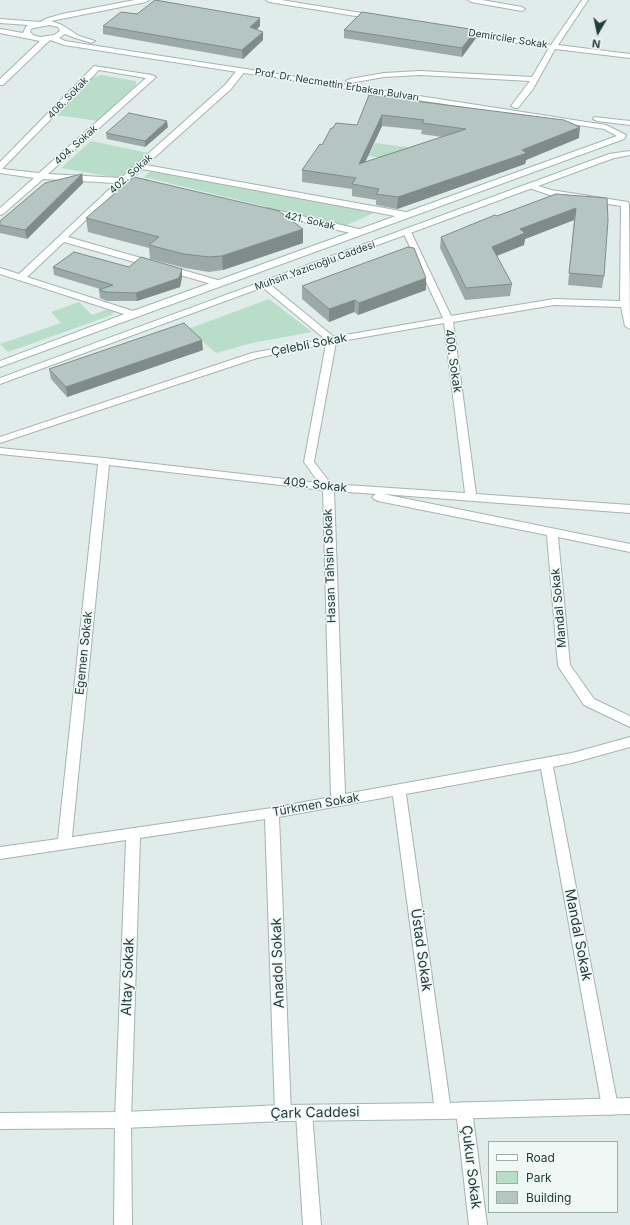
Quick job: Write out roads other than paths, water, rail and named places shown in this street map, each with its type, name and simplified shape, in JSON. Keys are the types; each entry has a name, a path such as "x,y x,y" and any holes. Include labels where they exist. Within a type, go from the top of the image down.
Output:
{"street":[{"path":"7,76 30,43 30,36 26,31 32,26 62,16 146,0"},
{"path":"269,0 381,19"},
{"path":"318,8 328,0"},
{"path":"471,0 522,9"},
{"path":"515,106 535,79 553,47 586,0"},
{"path":"0,83 48,38 60,35 62,28 88,14 114,7"},
{"path":"0,21 41,24"},
{"name":"Prof. Dr. Necmettin Erbakan Bulvarı","path":"41,24 62,28 89,41 630,123"},
{"name":"Demirciler Sokak","path":"451,30 553,47 630,56"},
{"path":"0,31 30,36"},
{"name":"Prof. Dr. Necmettin Erbakan Bulvarı","path":"30,36 48,38 64,43 241,71 606,127 622,136"},
{"name":"406. Sokak","path":"0,167 96,68 152,77"},
{"name":"402. Sokak","path":"20,278 122,181 228,87 241,71"},
{"path":"350,81 384,75 420,73 535,79"},
{"name":"404. Sokak","path":"0,212 152,77"},
{"path":"581,123 602,127 609,131 611,136 610,139 602,144"},
{"path":"630,128 623,132 622,136 623,142 630,147"},
{"name":"Muhsin Yazıcıoğlu Caddesi","path":"0,364 622,136"},
{"name":"Muhsin Yazıcıoğlu Caddesi","path":"0,381 612,156 630,153"},
{"name":"421. Sokak","path":"140,166 406,215"},
{"path":"0,171 42,176 155,184"},
{"path":"532,186 550,192 625,204 627,303 630,326"},
{"name":"421. Sokak","path":"255,208 359,232"},
{"name":"400. Sokak","path":"407,232 448,320 472,497"},
{"path":"62,238 218,283"},
{"path":"0,271 133,314"},
{"path":"264,284 332,340 309,462 328,487 630,548"},
{"name":"Çelebli Sokak","path":"0,440 255,356 332,340 554,302 627,303"},
{"name":"409. Sokak","path":"0,451 104,461 328,487 630,509"},
{"name":"Egemen Sokak","path":"64,844 104,461"},
{"name":"Hasan Tahsin Sokak","path":"328,487 338,801"},
{"name":"Mandal Sokak","path":"552,532 564,666 589,702 630,722"},
{"name":"Türkmen Sokak","path":"0,853 272,813 572,758 630,742"},
{"name":"Mandal Sokak","path":"546,762 610,1107"},
{"name":"Üstad Sokak","path":"399,790 444,1111"},
{"name":"Anadol Sokak","path":"272,813 283,1113"},
{"name":"Altay Sokak","path":"123,1225 123,1120 133,834"},
{"name":"Çark Caddesi","path":"0,1121 123,1120 283,1113 444,1111 630,1106"},
{"name":"Çukur Sokak","path":"464,1110 478,1225"},
{"path":"304,1113 312,1225"}]}
